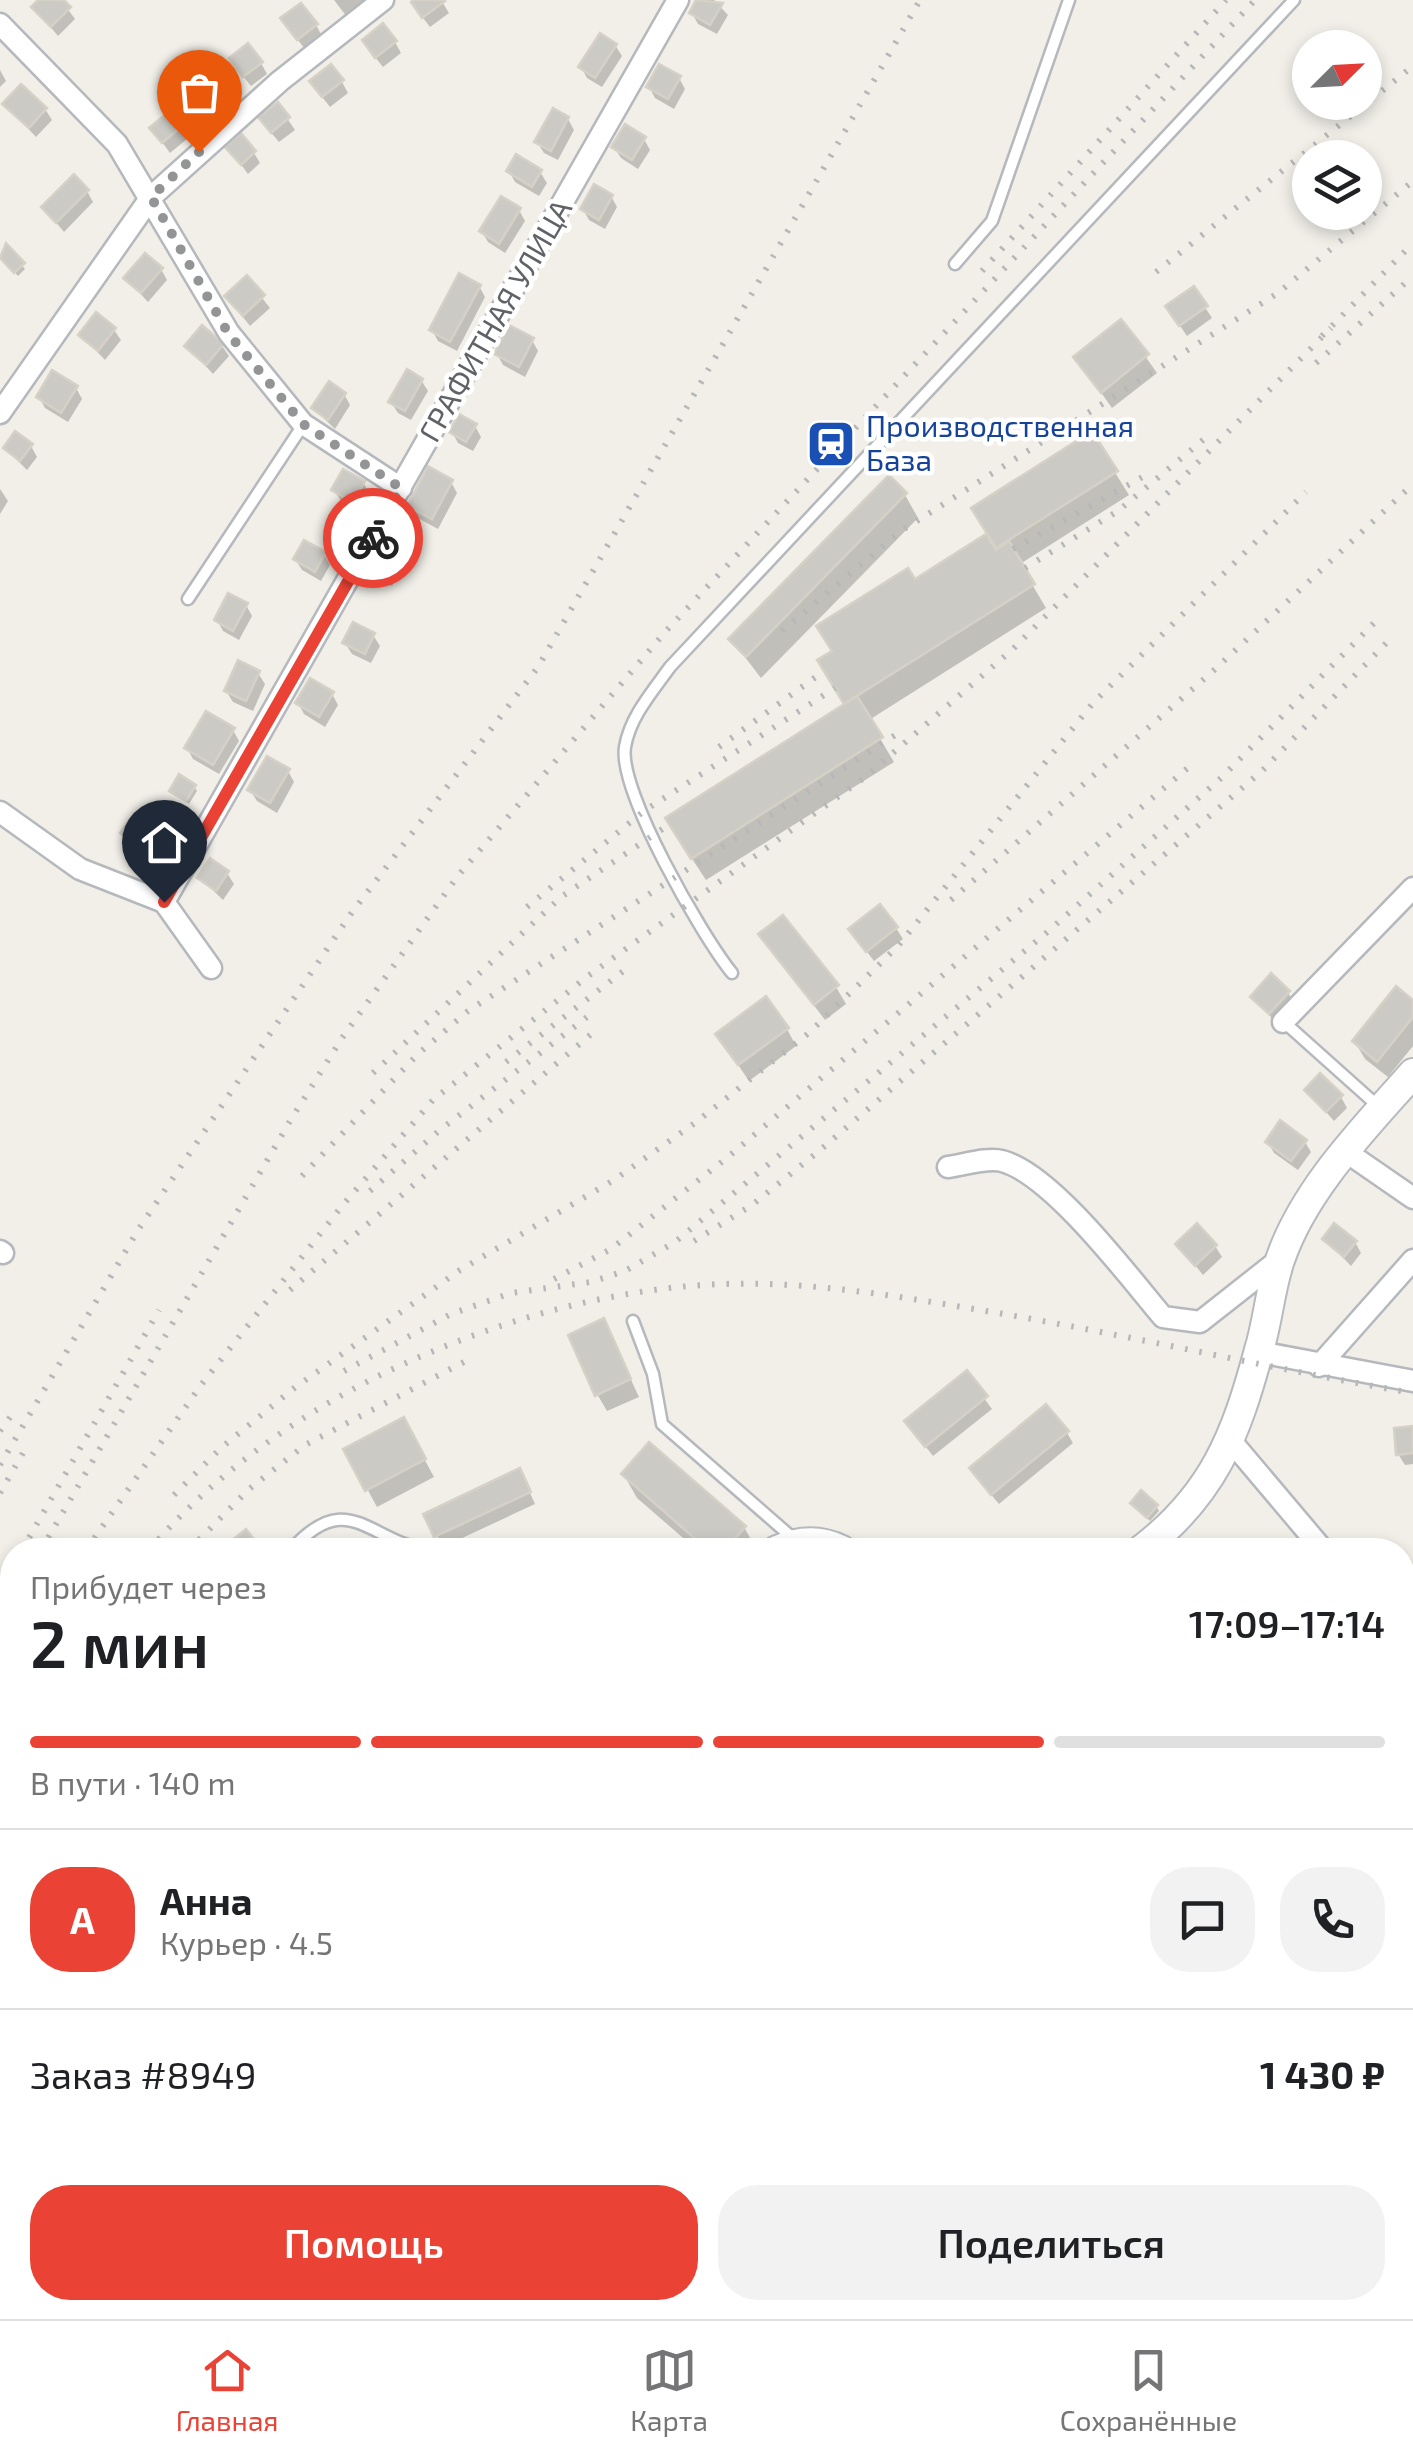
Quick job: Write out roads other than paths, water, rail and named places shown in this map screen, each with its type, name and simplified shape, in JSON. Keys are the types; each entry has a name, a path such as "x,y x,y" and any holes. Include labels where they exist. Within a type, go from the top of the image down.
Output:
{"street":[{"path":"0,412 151,197 280,81 384,0"},
{"name":"ГРАФИТНАЯ УЛИЦА","path":"164,902 678,0"},
{"path":"0,24 117,144 228,333 303,424 401,488"},
{"path":"0,812 80,869 164,902 210,968"},
{"path":"1283,1022 1413,888"},
{"path":"1155,1538 1187,1510 1208,1484 1231,1441 1259,1352 1280,1259 1309,1202 1345,1152 1413,1074"},
{"path":"1345,1152 1413,1198"},
{"path":"948,1168 1000,1160 1032,1177 1094,1235 1163,1317 1200,1322 1280,1259"},
{"path":"1319,1366 1413,1260"},
{"path":"1259,1352 1413,1381"},
{"path":"1231,1441 1313,1538"}],"lane":[{"path":"955,264 992,221 1069,0"},
{"path":"732,973 688,908 628,783 624,748 636,715 670,667 1294,0"},
{"path":"188,599 303,424"},
{"path":"1283,1022 1381,1109"},
{"path":"633,1321 653,1374 662,1424 779,1538"},
{"path":"306,1538 326,1523 353,1518 399,1538"}],"railway":[{"path":"0,1465 138,1230 350,915 538,667 920,0"},
{"path":"982,271 1226,0"},
{"path":"48,1538 290,1121 342,1038 457,877 666,631 1255,0"},
{"path":"1156,272 1413,66"},
{"path":"782,631 901,531 1278,293 1413,181"},
{"path":"1322,336 1413,243"},
{"path":"1316,363 1413,276"},
{"path":"94,1538 201,1385 342,1206 433,1100 588,976 864,778 1013,649 1331,328"},
{"path":"1025,568 1118,511 1209,435"},
{"path":"1013,549 1146,475"},
{"path":"951,900 1212,672 1413,484"},
{"path":"174,1495 222,1447 293,1389 460,1270 614,1180 695,1123 810,1032 898,946 1093,703 1306,492"},
{"path":"344,1371 451,1314 511,1293 591,1282 625,1271 675,1242 1045,934 1221,778 1381,616"},
{"path":"694,1241 752,1205 819,1151 1263,770 1394,635"},
{"path":"719,747 824,671"},
{"path":"527,907 644,811 835,688"},
{"path":"302,1176 418,1054 468,1011 897,734"},
{"path":"554,1279 611,1249 728,1157 1196,761"},
{"path":"373,1073 561,897 664,828"},
{"path":"506,1062 626,969"},
{"path":"370,1191 440,1130 591,1014"},
{"path":"290,1290 596,1030"},
{"path":"160,1538 203,1494 263,1445 362,1384 433,1351 546,1312 664,1289 771,1284 873,1293 1029,1318 1413,1393"},
{"path":"29,1538 159,1310"},
{"path":"201,1538 248,1490 305,1445 464,1362"},
{"path":"0,1431 14,1412"},
{"path":"0,1493 23,1453"}],"place":[{"name":"Производственная База","path":"831,444"}]}
